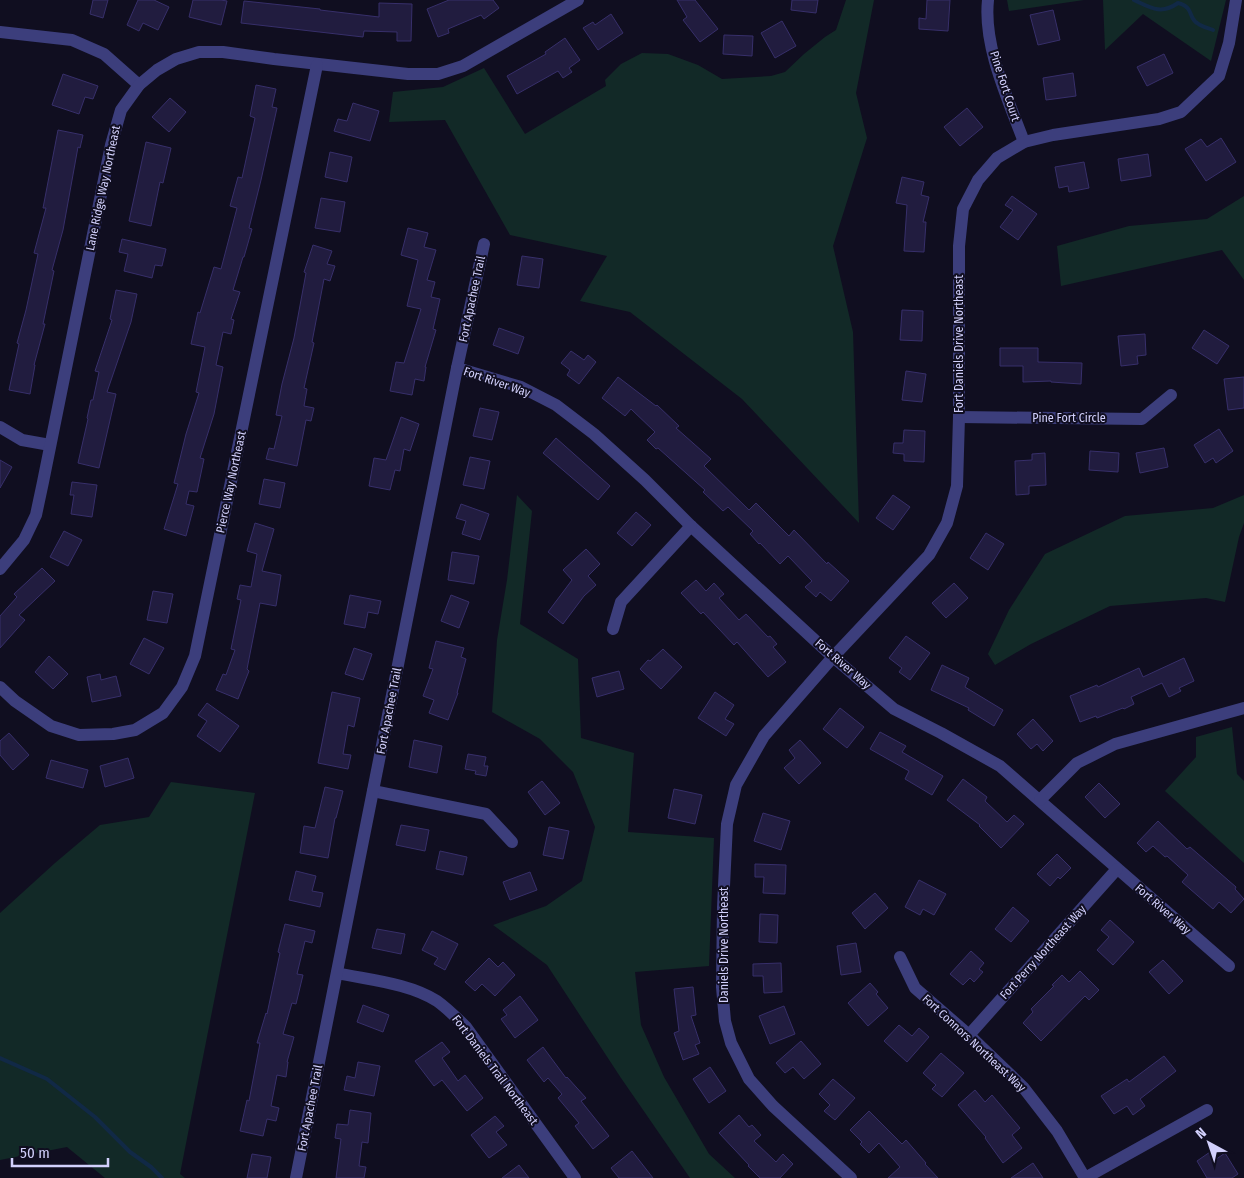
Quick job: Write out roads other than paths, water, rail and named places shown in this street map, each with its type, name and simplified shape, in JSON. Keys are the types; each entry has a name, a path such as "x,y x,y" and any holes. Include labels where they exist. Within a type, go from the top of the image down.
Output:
{"street":[{"name":"Lane Ridge Way Northeast","path":"0,569 24,540 36,516 111,145 121,110 139,86 157,70 176,59 199,52 223,52 317,65 408,74 438,74 463,66 578,0"},
{"name":"Pine Fort Court","path":"988,0 986,14 994,62 1024,142"},
{"name":"Fort Daniels Drive Northeast","path":"736,785 764,736 833,657 929,555 947,523 957,486 959,246 963,208 978,180 998,158 1024,142 1053,135 1159,119 1181,112 1219,76 1230,43 1236,0"},
{"path":"0,32 72,40 104,54 139,86"},
{"name":"Pierce Way Northeast","path":"0,687 15,701 51,726 79,735 113,734 136,730 163,713 182,687 195,656 317,65"},
{"name":"Fort Apachee Trail","path":"296,1178 457,368 484,244"},
{"name":"Fort River Way","path":"457,368 521,387 556,405 594,434 833,657 894,709 1000,766 1229,966"},
{"name":"Pine Fort Circle","path":"959,417 1142,419 1171,395"},
{"path":"0,427 22,440 50,445"},
{"path":"613,628 621,602 691,526"},
{"path":"1040,800 1077,763 1115,744 1244,708"},
{"name":"Daniels Drive Northeast","path":"736,785 727,824 723,907 722,987 725,1021 731,1043 749,1078 773,1106 851,1178"},
{"path":"373,792 486,814 512,842"},
{"name":"Fort Perry Northeast Way","path":"970,1035 1117,869"},
{"name":"Fort Connors Northeast Way","path":"900,957 915,988 970,1035 1023,1087 1057,1131 1085,1178"},
{"name":"Fort Daniels Trail Northeast","path":"337,974 406,987 435,1000 451,1011 466,1027 575,1178"},
{"path":"1085,1178 1207,1110"}],"waterway":[{"path":"1134,0 1156,9 1166,9 1178,3 1189,10 1194,21 1213,30"},
{"path":"0,1058 47,1079 95,1117 130,1152 151,1167 162,1178"}]}
